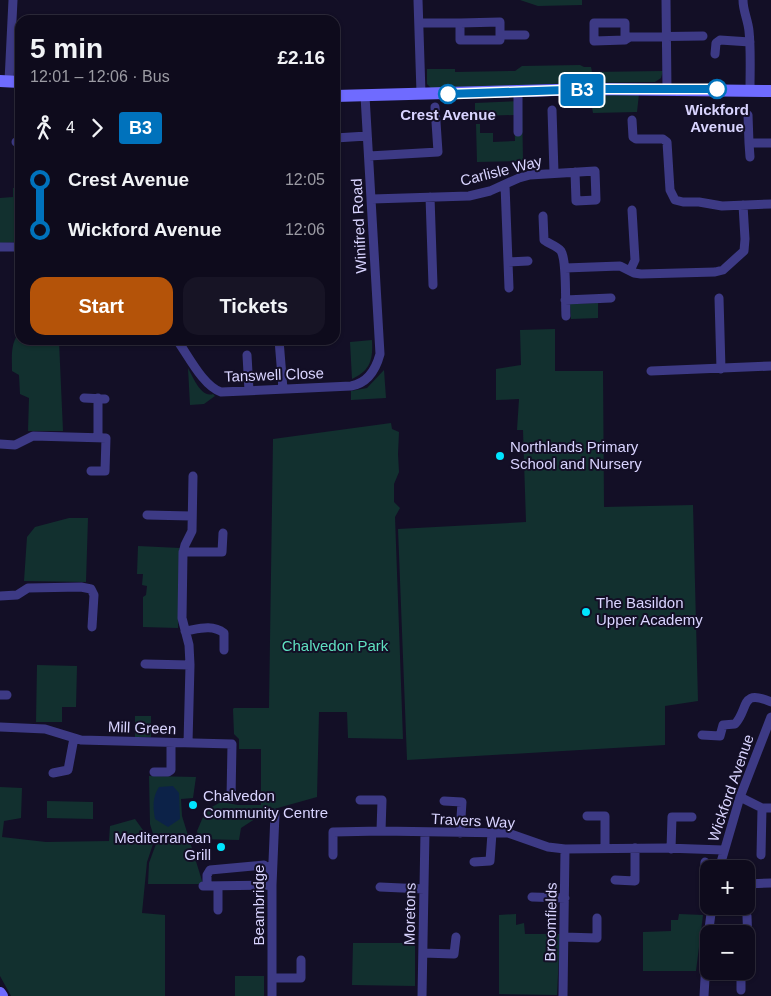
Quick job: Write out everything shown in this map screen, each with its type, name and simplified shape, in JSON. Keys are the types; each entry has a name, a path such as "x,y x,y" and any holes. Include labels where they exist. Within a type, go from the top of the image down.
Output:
{"street":[{"path":"10,81 13,0"},
{"path":"418,0 421,93"},
{"path":"666,0 666,89"},
{"path":"743,0 749,27 750,90"},
{"path":"419,23 500,22 500,40 460,40 460,23"},
{"path":"500,35 525,35"},
{"path":"625,40 630,37 703,36"},
{"path":"716,54 716,43 720,40 750,42"},
{"path":"0,50 11,51"},
{"path":"340,96 666,89 771,91"},
{"path":"518,92 518,132"},
{"name":"Winifred Road","path":"365,96 380,354"},
{"path":"369,156 438,152 435,107"},
{"path":"552,110 554,173"},
{"path":"748,116 750,157"},
{"path":"632,120 633,137 636,139 663,139 667,142 669,186 675,200 722,206 771,204"},
{"path":"340,138 367,136"},
{"path":"750,144 771,143"},
{"name":"Carlisle Way","path":"372,199 474,195 524,176 575,172"},
{"path":"505,184 509,288"},
{"path":"430,197 433,285"},
{"path":"565,268 620,266 641,274 715,272 723,270 744,251 743,205"},
{"path":"630,271 635,260 632,210"},
{"path":"543,216 544,240 560,250 563,255 566,316"},
{"path":"0,247 15,247"},
{"path":"508,262 528,262"},
{"path":"565,300 611,298"},
{"path":"719,298 721,369"},
{"name":"Tanswell Close","path":"181,345 204,378 216,390 221,392 356,385 373,373 380,354"},
{"path":"279,345 282,389"},
{"path":"247,355 248,391"},
{"path":"651,371 771,366"},
{"path":"84,398 102,398 98,437"},
{"path":"0,444 15,445 33,436 106,438 105,471 91,470"},
{"path":"188,743 190,665 182,618 183,552 192,533 193,476"},
{"path":"146,515 191,516"},
{"path":"183,552 222,552 222,534"},
{"path":"0,596 18,595 28,588 91,588 94,595 92,627"},
{"path":"185,631 209,627 219,629 224,633 224,650"},
{"path":"145,664 190,665"},
{"path":"702,735 720,736 723,725 735,724 739,720 744,703 750,699 762,698 771,702"},
{"name":"Wickford Avenue","path":"721,860 740,798 767,736 771,717"},
{"name":"Mill Green","path":"0,727 45,729 81,740 232,744 231,798"},
{"path":"53,773 68,770 74,738"},
{"path":"154,772 168,772 171,770 171,743"},
{"path":"740,798 766,808 761,854"},
{"path":"360,800 382,800 381,831"},
{"path":"444,801 462,802 460,833"},
{"name":"Beambridge","path":"272,996 274,814"},
{"path":"586,816 605,816 604,848"},
{"path":"671,849 672,817 692,817"},
{"name":"Travers Way","path":"333,855 333,832 381,831 508,833 548,846 565,849 724,850"},
{"name":"Moretons","path":"422,996 425,832"},
{"path":"474,862 490,861 492,833"},
{"path":"614,880 635,881 635,848"},
{"name":"Broomfields","path":"563,996 565,849"},
{"path":"272,874 269,868 264,865 212,869 207,872 205,886 272,885"},
{"path":"755,884 771,883"},
{"path":"218,886 218,910"},
{"path":"380,887 424,889"},
{"path":"532,897 565,898"},
{"path":"747,916 747,925"},
{"path":"564,938 596,938 597,918"},
{"path":"423,953 454,954 456,937"},
{"path":"272,978 300,978 300,960"},
{"path":"704,996 705,980"},
{"path":"741,980 741,990"}],"green space":[{"path":"520,0 582,0 582,5 538,6"},
{"path":"580,65 591,67 592,72 663,71 661,78 655,82 575,83 432,89 427,84 427,69 455,69 455,72 515,71 522,66"},
{"path":"639,94 637,112 593,113 590,96"},
{"path":"522,101 523,161 477,162 476,124 480,124 480,133 493,133 493,142 515,141 514,115 475,115 475,103"},
{"path":"13,188 15,188 15,242 0,243 0,198 13,197"},
{"path":"598,303 598,318 571,319 570,304"},
{"name":"The Basildon Upper Academy","path":"555,329 555,371 603,371 604,507 693,505 698,701 665,706 665,745 407,760 398,529 526,522 523,430 517,430 519,399 496,400 496,369 521,365 520,330"},
{"path":"15,340 15,345 59,345 63,431 28,431 29,398 20,394 19,375 12,371 13,345"},
{"path":"372,340 372,353 367,368 352,379 350,342"},
{"path":"188,368 201,390 215,396 204,404 190,405"},
{"path":"384,370 386,398 351,400 351,391 367,388"},
{"name":"Chalvedon Park","path":"391,423 392,429 399,432 399,472 394,484 394,502 400,508 395,517 403,739 348,738 347,712 319,712 317,797 267,811 241,828 239,840 199,839 197,831 206,810 221,802 238,805 261,805 261,749 239,749 239,739 234,734 233,709 269,708 273,439"},
{"path":"69,518 88,518 86,582 24,581 27,537 35,527"},
{"path":"138,546 180,548 178,628 143,627 143,597 146,595 147,586 142,585 143,574 137,574"},
{"path":"37,665 77,666 76,707 62,707 62,722 36,722"},
{"path":"135,716 151,716 151,737 135,737"},
{"path":"149,776 196,777 193,798 181,799 182,816 203,884 148,884 149,863 156,844 150,824"},
{"path":"0,787 22,788 21,818 4,821 2,837 46,842 109,841 110,826 135,819 153,844 147,862 142,913 165,915 165,996 11,996 0,976"},
{"path":"47,801 93,802 93,819 47,818"},
{"path":"516,914 516,925 524,923 525,934 560,934 557,995 499,994 499,915"},
{"path":"679,914 703,915 702,925 700,925 696,971 643,971 643,932 671,931 671,920 678,920"},
{"path":"353,943 415,943 415,986 352,985"},
{"path":"235,976 264,976 264,996 235,996"}],"water":[{"path":"173,786 179,793 180,819 168,827 155,819 154,803 159,787"}],"bus line":[{"name":"B3","path":"448,94 594,89 717,89"}],"place":[{"name":"Wickford Avenue","path":"717,89"},
{"name":"Crest Avenue","path":"448,94"},
{"name":"Northlands Primary School and Nursery","path":"500,456"},
{"name":"The Basildon Upper Academy","path":"586,612"},
{"name":"Chalvedon Community Centre","path":"193,805"},
{"name":"Mediterranean Grill","path":"221,847"}]}
